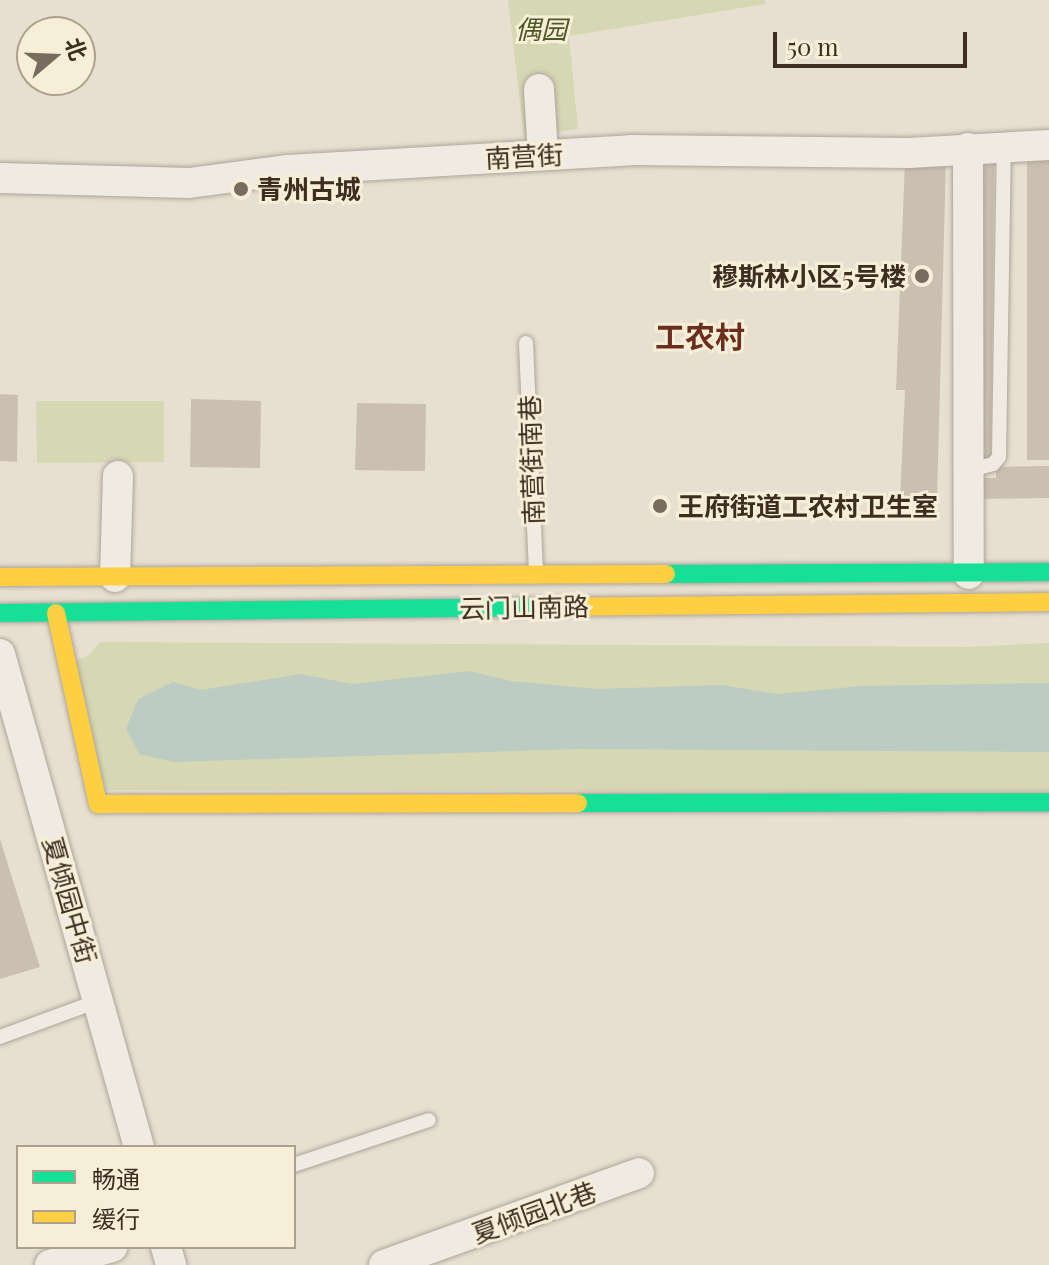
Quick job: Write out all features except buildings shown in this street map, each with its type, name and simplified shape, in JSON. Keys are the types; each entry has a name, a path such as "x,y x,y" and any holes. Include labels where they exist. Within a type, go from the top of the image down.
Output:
{"main road":[{"name":"云门山南路","path":"0,577 1049,572"},
{"name":"云门山南路","path":"0,613 1049,602"},
{"path":"56,613 98,804 1049,802"}],"street":[{"path":"539,89 543,155"},
{"name":"南营街","path":"0,178 189,183 288,170 543,155 1049,145"},
{"path":"968,148 969,574"},
{"path":"115,577 118,476"},
{"name":"夏倾园中街","path":"0,654 138,1145"},
{"name":"夏倾园北巷","path":"384,1265 639,1173"},
{"path":"50,1265 105,1249"}],"lane":[{"path":"967,471 993,464 999,457 1004,146"},
{"name":"南营街南巷","path":"526,343 536,576"},
{"path":"0,1037 98,1001"},
{"path":"296,1164 429,1120"}],"green space":[{"name":"偶园","path":"508,0 765,0 766,4 569,36 578,129 524,137"},
{"path":"36,401 164,401 164,462 37,463"},
{"path":"100,642 966,647 1049,643 1049,791 106,790 69,663 88,656"}],"shaded area":[{"path":"469,671 511,681 597,689 722,685 778,694 862,686 1049,683 1049,752 580,749 174,762 139,754 126,729 138,699 173,682 201,690 300,674 353,684"}],"traffic: fast":[{"path":"666,574 1049,572"},
{"path":"0,613 539,607"},
{"path":"578,803 1049,802"}],"traffic: slow":[{"path":"0,577 666,574"},
{"path":"539,607 1049,602"},
{"path":"56,613 98,804 578,803"}],"place":[{"name":"青州古城","path":"241,189"},
{"name":"穆斯林小区5号楼","path":"922,276"},
{"name":"王府街道工农村卫生室","path":"660,506"}],"district":[{"name":"工农村","path":"700,336"}]}
